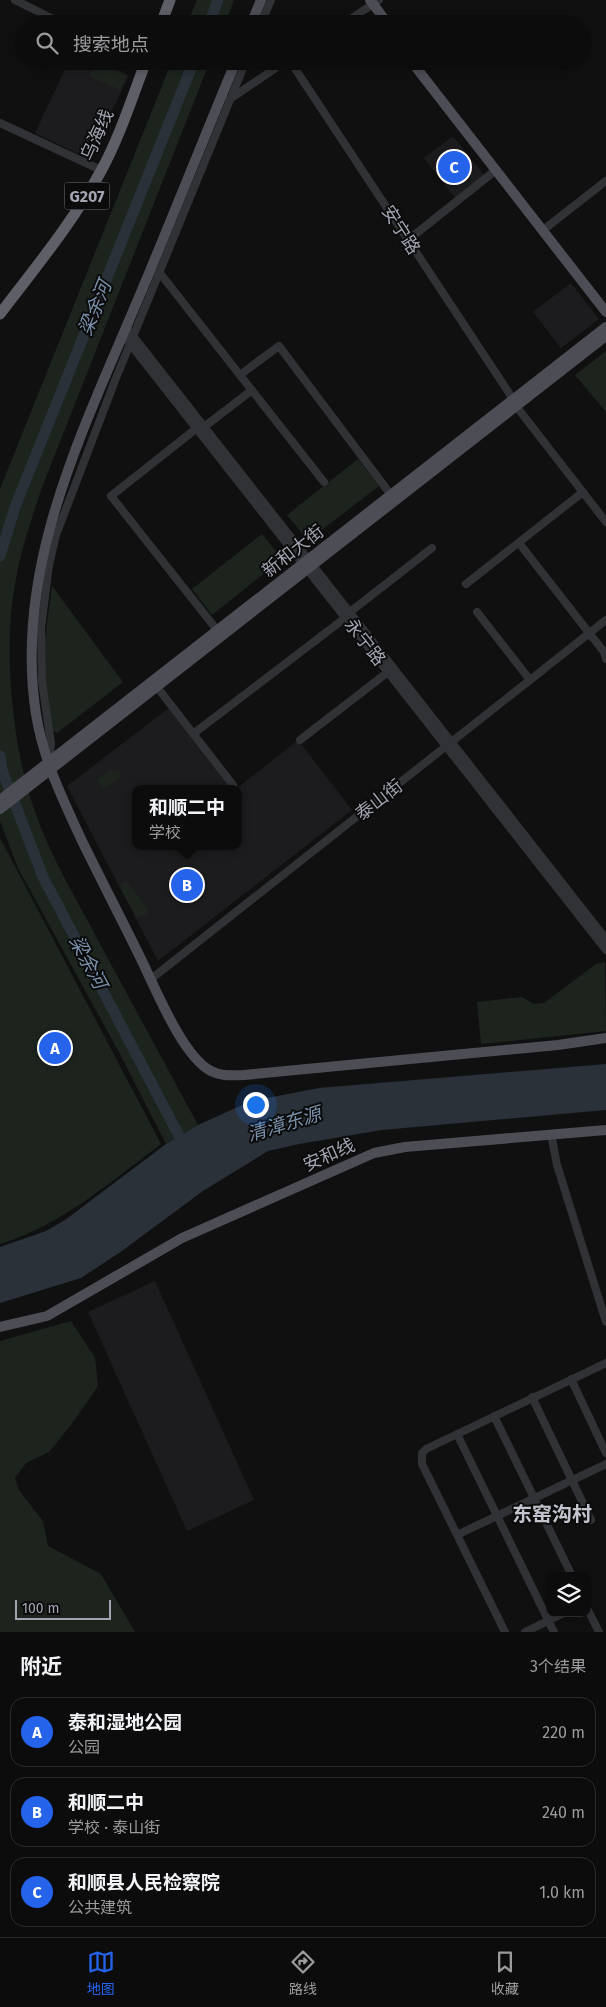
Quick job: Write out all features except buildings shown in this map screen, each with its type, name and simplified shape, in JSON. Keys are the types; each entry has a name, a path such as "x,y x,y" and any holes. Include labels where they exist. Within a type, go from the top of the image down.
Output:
{"highway":[{"path":"164,15 170,0"},
{"name":"乌海线","path":"0,314 70,222 102,170 141,70"}],"main road":[{"path":"255,15 261,0"},
{"path":"370,2 377,15"},
{"path":"370,2 381,15"},
{"path":"232,70 128,335 49,527 39,569 33,619 32,666 36,712 50,766 92,860 177,1031 195,1058 207,1069 221,1075 244,1075 549,1046 606,1038"},
{"path":"418,70 606,312"},
{"path":"425,70 606,303"},
{"name":"新和大街","path":"0,810 32,780 217,630 308,564 515,403 606,327"},
{"name":"新和大街","path":"50,766 157,687 391,495 606,336"},
{"name":"新和大街","path":"0,800 32,780"},
{"name":"安和线","path":"0,1327 47,1316 182,1238 374,1153 405,1146 606,1130"},
{"name":"安和线","path":"0,1332 48,1320 64,1313 89,1293"}],"street":[{"path":"15,0 45,15"},
{"path":"265,15 271,0"},
{"path":"354,15 370,2"},
{"path":"128,335 159,272 242,70"},
{"path":"217,107 274,70"},
{"name":"安宁路","path":"294,70 515,403 606,522"},
{"path":"0,123 102,170"},
{"path":"408,240 496,170"},
{"path":"547,227 606,181"},
{"path":"159,272 324,482"},
{"name":"永宁路","path":"128,335 449,745 606,950"},
{"path":"240,375 279,346 391,495"},
{"path":"217,630 111,496 252,390"},
{"path":"466,584 584,492"},
{"path":"519,543 590,633 604,652 606,659"},
{"path":"193,734 432,548"},
{"path":"477,612 530,680"},
{"name":"永宁路","path":"347,615 388,672 606,939"},
{"name":"泰山街","path":"151,979 606,620"},
{"path":"300,740 388,672"},
{"path":"157,687 232,785"},
{"path":"551,1134 557,1165 606,1322"},
{"path":"505,1632 422,1464 421,1458 426,1449 606,1362"},
{"path":"571,1379 606,1453"},
{"path":"532,1398 591,1520"},
{"path":"494,1416 570,1572"},
{"path":"457,1434 554,1632"},
{"path":"457,1536 606,1464"},
{"path":"591,1616 599,1632"},
{"path":"525,1632 556,1617"}],"shaded area":[{"path":"197,0 234,0 228,15 191,15"},
{"path":"65,70 118,70 129,75 89,159 35,133"},
{"path":"92,70 115,70 127,76 120,90 89,76"},
{"path":"168,70 206,70 41,490 17,572 11,610 10,668 15,728 26,784 40,826 64,877 198,1125 166,1144 121,1056 18,868 0,821 0,489"},
{"path":"453,136 484,175 455,198 424,158"},
{"path":"571,283 599,319 561,348 533,312"},
{"path":"606,351 606,412 575,375"},
{"path":"358,459 379,486 310,539 307,539 287,515"},
{"path":"262,534 282,559 212,615 192,589"},
{"path":"52,586 123,682 57,733 52,730 46,685 44,646"},
{"path":"169,708 229,785 132,785 132,850 242,850 241,785 298,740 352,810 158,961 67,786"},
{"path":"110,770 120,772 120,778 103,789 97,780"},
{"path":"0,838 161,1144 65,1214 23,1236 0,1244"},
{"path":"124,882 129,884 148,909 147,914 136,917 120,886"},
{"path":"605,962 606,1031 481,1044 477,1002 522,997 534,1004 544,1003 596,964"},
{"path":"155,1281 254,1500 187,1531 88,1312"},
{"path":"71,1321 95,1358 98,1386 71,1425 49,1452 26,1463 15,1478 19,1490 43,1521 48,1546 101,1574 135,1632 0,1632 0,1341"}],"water":[{"name":"清漳东源","path":"606,1064 606,1110 382,1130 268,1151 203,1191 119,1253 81,1278 0,1303 0,1247 46,1231 65,1220 166,1144 198,1125 251,1101 319,1088"}],"waterway":[{"name":"梁余河","path":"212,15 218,0"},
{"name":"梁余河","path":"0,556 15,507 190,70"},
{"name":"梁余河","path":"0,756 2,770 43,877 186,1149"}],"place":[{"name":"和顺县人民检察院","path":"454,167"},
{"name":"和顺二中","path":"187,885"},
{"name":"泰和湿地公园","path":"55,1048"}],"district":[{"name":"东窑沟村","path":"552,1514"}]}
